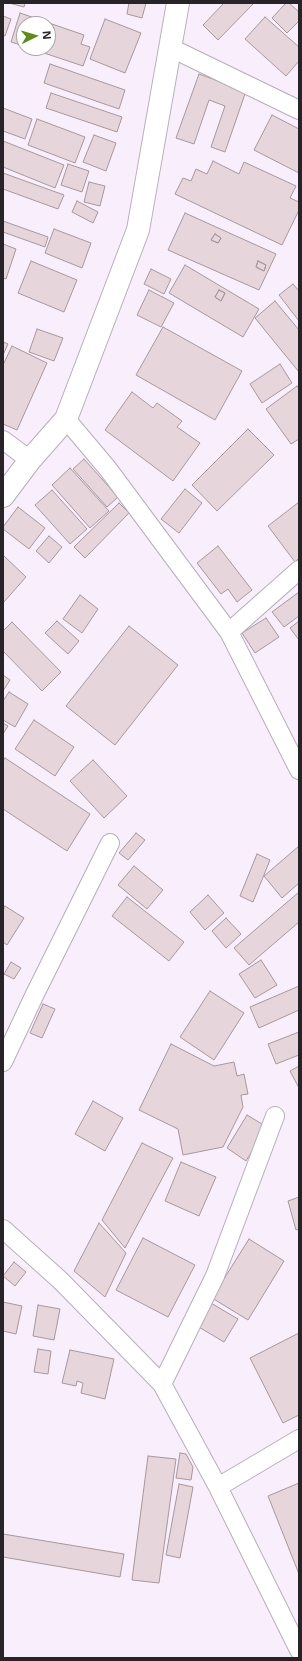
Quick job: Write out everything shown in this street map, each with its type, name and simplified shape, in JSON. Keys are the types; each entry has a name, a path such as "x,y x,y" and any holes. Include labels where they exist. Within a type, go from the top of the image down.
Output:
{"street":[{"path":"3,496 30,460 66,418 138,230 169,47 178,3"},
{"path":"169,47 299,110"},
{"path":"66,418 108,469 228,632 299,770"},
{"path":"3,440 30,460"},
{"path":"228,632 299,570"},
{"path":"3,1062 110,843"},
{"path":"162,1384 215,1276 275,1116"},
{"path":"3,1229 60,1280 162,1384 218,1487 299,1650"},
{"path":"218,1487 299,1439"}],"building":[{"path":"9,3 25,3 24,7"},
{"path":"129,3 146,3 142,18 127,14"},
{"path":"224,3 254,3 218,40 203,25"},
{"path":"286,3 289,3 299,12 299,21 287,33 272,18"},
{"path":"20,13 29,16 19,16"},
{"path":"3,16 11,19 5,36 3,35"},
{"path":"265,17 299,47 299,61 286,76 245,39"},
{"path":"105,19 141,33 125,73 90,59"},
{"path":"56,25 84,35 81,44 90,47 83,66 53,56 56,56"},
{"path":"16,26 16,44 11,42"},
{"path":"50,64 125,90 119,109 44,83"},
{"path":"199,74 246,91 225,152 211,147 225,106 209,100 194,144 176,138"},
{"path":"51,93 122,117 117,132 46,108"},
{"path":"3,108 32,119 25,139 3,131"},
{"path":"272,115 299,129 299,173 254,150"},
{"path":"37,119 85,137 75,163 28,145"},
{"path":"94,135 116,143 106,171 83,162"},
{"path":"3,141 64,165 55,188 3,167"},
{"path":"213,161 239,174 244,162 296,186 290,198 299,202 299,210 282,245 175,194 183,178 191,181 196,169 207,174"},
{"path":"68,164 89,171 82,192 61,185"},
{"path":"3,173 64,195 58,209 3,189"},
{"path":"89,182 105,186 100,206 84,202"},
{"path":"77,201 98,212 93,223 72,212"},
{"path":"185,213 276,254 259,290 168,250","holes":["215,234 221,238 218,243 211,240","258,261 266,265 264,271 256,267"]},
{"path":"3,221 48,237 45,247 3,232"},
{"path":"54,229 91,243 82,268 45,253"},
{"path":"215,234 221,238 218,243 211,240"},
{"path":"3,244 16,249 6,279 3,278"},
{"path":"31,261 77,280 64,312 18,293"},
{"path":"258,261 266,265 264,271 256,267"},
{"path":"185,265 259,309 243,337 169,293","holes":["219,290 225,293 221,301 215,297"]},
{"path":"151,269 171,279 164,294 144,284"},
{"path":"293,284 299,291 299,321 279,295"},
{"path":"149,290 174,303 161,327 137,315"},
{"path":"219,290 225,293 221,301 215,297"},
{"path":"275,301 299,330 299,372 255,318"},
{"path":"163,327 242,371 215,420 136,375"},
{"path":"37,329 63,338 54,361 29,352"},
{"path":"3,342 8,344 3,355"},
{"path":"12,346 47,363 17,430 3,424 3,365"},
{"path":"280,364 292,383 262,403 250,384"},
{"path":"297,386 299,389 299,439 291,444 266,409"},
{"path":"132,392 153,408 157,403 182,421 177,427 200,443 173,481 105,430"},
{"path":"248,429 274,455 217,511 192,485"},
{"path":"84,459 118,497 107,507 73,469"},
{"path":"70,468 109,511 90,528 52,485"},
{"path":"185,489 202,503 179,533 161,519"},
{"path":"52,490 87,529 70,544 35,505"},
{"path":"299,502 299,558 295,562 268,526"},
{"path":"119,503 129,513 85,558 74,547"},
{"path":"18,507 45,528 29,549 3,529"},
{"path":"49,536 62,547 49,563 36,551"},
{"path":"218,546 252,590 237,602 228,589 221,594 197,563"},
{"path":"3,555 26,577 3,603"},
{"path":"299,592 299,616 284,627 272,612"},
{"path":"80,595 98,609 82,633 63,619"},
{"path":"266,618 279,637 255,653 242,633"},
{"path":"57,621 79,641 68,654 45,633"},
{"path":"299,621 299,640 290,628"},
{"path":"12,622 61,672 42,691 3,651 3,631"},
{"path":"129,626 178,665 115,745 66,706"},
{"path":"3,675 10,680 3,691"},
{"path":"9,692 28,704 15,727 3,720 3,701"},
{"path":"34,720 74,747 55,776 15,749"},
{"path":"3,723 8,726 3,734"},
{"path":"5,758 90,814 67,851 3,809 3,761"},
{"path":"93,760 127,796 104,818 70,781"},
{"path":"136,833 145,840 128,860 119,853"},
{"path":"299,846 299,883 282,898 264,876"},
{"path":"257,854 270,860 253,902 240,896"},
{"path":"134,866 163,890 147,909 118,885"},
{"path":"299,892 299,922 249,965 234,948"},
{"path":"208,895 224,913 205,930 190,912"},
{"path":"127,897 184,942 169,961 112,916"},
{"path":"5,906 24,918 7,945 3,942 3,910"},
{"path":"226,918 241,934 226,948 212,931"},
{"path":"261,960 277,985 255,998 239,974"},
{"path":"11,962 21,968 14,979 4,974"},
{"path":"299,986 299,1010 259,1028 250,1007"},
{"path":"210,991 244,1013 214,1060 180,1037"},
{"path":"43,1004 55,1009 42,1038 30,1033"},
{"path":"299,1032 299,1055 276,1064 268,1044"},
{"path":"171,1044 214,1066 234,1062 237,1076 244,1074 248,1094 241,1095 243,1107 223,1147 183,1155 178,1129 139,1110"},
{"path":"299,1066 299,1088 290,1071"},
{"path":"93,1101 123,1118 105,1151 75,1134"},
{"path":"247,1115 267,1127 246,1161 227,1148"},
{"path":"142,1143 173,1158 125,1248 102,1220"},
{"path":"181,1162 216,1177 199,1216 165,1201"},
{"path":"299,1197 299,1229 296,1230 288,1201"},
{"path":"99,1223 126,1253 105,1297 74,1271"},
{"path":"143,1238 195,1265 168,1317 116,1290"},
{"path":"249,1239 284,1261 248,1320 212,1298"},
{"path":"14,1262 26,1272 15,1286 3,1276"},
{"path":"3,1302 22,1306 16,1334 3,1331"},
{"path":"211,1303 238,1319 224,1342 197,1326"},
{"path":"38,1305 60,1309 54,1340 33,1336"},
{"path":"299,1333 299,1415 283,1423 250,1358"},
{"path":"38,1349 51,1351 48,1374 34,1372"},
{"path":"70,1350 114,1359 105,1399 81,1393 83,1383 77,1381 76,1386 62,1383"},
{"path":"180,1453 186,1454 193,1467 191,1480 176,1478"},
{"path":"148,1456 176,1459 159,1583 132,1580"},
{"path":"299,1483 299,1574 268,1496"},
{"path":"179,1484 193,1487 180,1558 166,1555"},
{"path":"3,1534 124,1554 120,1577 3,1557"}]}
